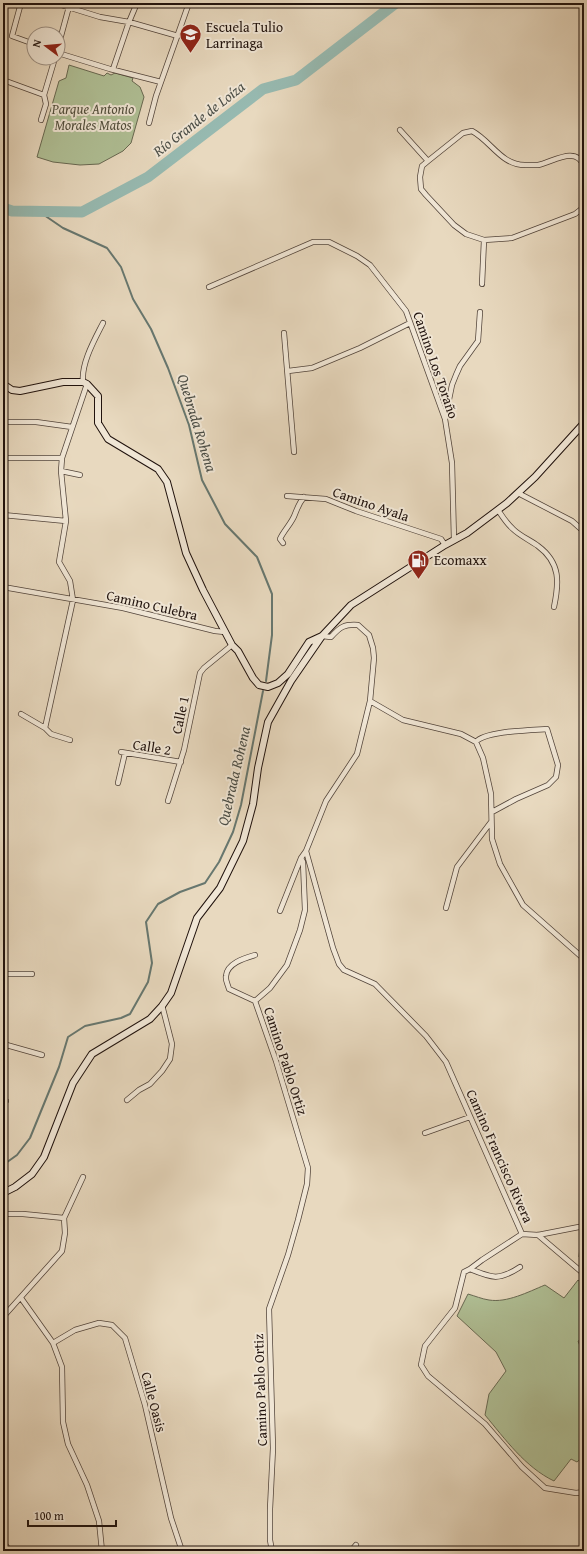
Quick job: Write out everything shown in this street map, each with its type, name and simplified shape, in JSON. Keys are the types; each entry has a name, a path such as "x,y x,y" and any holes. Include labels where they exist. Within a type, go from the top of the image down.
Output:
{"street":[{"path":"21,3 12,36 26,41"},
{"path":"55,3 69,5 100,17 129,22 178,36"},
{"path":"113,69 137,3"},
{"path":"149,123 151,110 189,3"},
{"path":"64,26 69,5"},
{"path":"66,55 161,82"},
{"path":"41,120 46,104 44,95 53,66"},
{"path":"3,80 44,95"},
{"path":"400,130 428,161"},
{"path":"584,166 582,161 576,156 569,155 538,165 524,165 511,162 502,157 480,135 472,131 463,133 422,166 420,177 421,189 454,225 466,234 484,240 512,238 575,214 584,207"},
{"path":"482,284 484,240"},
{"name":"Camino Los Toraño","path":"210,288 313,242 329,242 370,265 406,311 445,419 452,463 454,540"},
{"path":"445,419 452,385 456,375 460,366 478,341 480,312"},
{"path":"103,323 90,350 82,376 85,383 98,396 98,423 108,439 158,469 167,482 186,553 225,632 232,645 238,651 253,678 259,685 268,687 278,683 288,674 309,642 322,636 331,637 347,624 358,625 369,635 373,648 374,658 370,701 357,754 326,801 280,911"},
{"path":"288,371 312,368 360,348 410,323"},
{"path":"284,333 294,452"},
{"path":"3,384 12,390 20,391 63,382 85,383"},
{"path":"45,728 73,600 70,581 59,562 66,521 61,472 62,458 85,383"},
{"path":"3,422 36,422 72,427"},
{"path":"3,1193 15,1187 32,1174 44,1157 73,1083 92,1054 150,1019 171,993 197,918 220,888 243,841 253,804 258,768 268,722 291,681 322,636 350,605 445,545 467,533 498,510 535,477 584,424"},
{"path":"3,458 62,458"},
{"path":"61,472 80,474"},
{"path":"518,492 562,515 581,528"},
{"name":"Camino Ayala","path":"286,496 326,499 356,511 441,540 445,545"},
{"path":"283,543 280,539 295,515 298,504 304,497"},
{"path":"498,510 511,528 540,547 547,554 556,569 558,580 554,607"},
{"path":"3,515 66,521"},
{"name":"Camino Culebra","path":"3,587 123,608 215,631 225,632"},
{"name":"Calle 1","path":"168,801 181,762 200,673 232,645"},
{"path":"370,701 404,720 461,734 476,742 483,758 491,794 492,839 500,864 524,905 584,959"},
{"path":"21,714 45,728 51,734 70,740"},
{"path":"476,742 479,738 490,734 547,728 558,765 556,777 548,784 492,812"},
{"name":"Calle 2","path":"118,783 123,752 181,762"},
{"path":"446,908 457,867 491,822"},
{"name":"Camino Francisco Rivera","path":"306,851 333,948 339,964 344,970 375,984 426,1036 446,1062 522,1234 482,1260 470,1270 464,1272 455,1308 425,1346 421,1365 428,1376 484,1424 522,1467 545,1488 576,1493 584,1492"},
{"name":"Camino Pablo Ortiz","path":"272,1551 270,1540 270,1509 273,1448 269,1309 288,1255 300,1213 307,1184 308,1168 276,1061 255,1001 270,988 287,965 300,930 306,910 302,858"},
{"path":"255,955 237,960 227,972 225,978 229,989 255,1001"},
{"path":"3,974 32,974"},
{"path":"128,1100 139,1090 150,1084 162,1071 170,1059 172,1044 162,1005"},
{"path":"3,1044 42,1055"},
{"path":"425,1132 470,1117"},
{"path":"3,1318 62,1251 65,1233 64,1218 83,1177"},
{"path":"3,1214 23,1214 64,1218"},
{"path":"522,1234 538,1235 584,1226"},
{"path":"538,1235 584,1274"},
{"path":"470,1270 488,1277 504,1276 520,1267"},
{"path":"20,1298 53,1343 62,1367 63,1422 68,1444 87,1485 99,1521 102,1551"},
{"name":"Calle Oasis","path":"53,1343 75,1330 98,1323 112,1325 125,1338 145,1405 171,1518 182,1551"},
{"path":"3,1542 10,1551"},
{"path":"351,1551 356,1545"}],"green space":[{"name":"Parque Antonio Morales Matos","path":"69,65 104,76 107,73 111,75 115,73 133,78 132,81 140,87 144,97 131,143 123,151 99,164 80,165 53,162 37,157 59,81 66,78"},
{"path":"584,1235 584,1261 579,1257 581,1236"},
{"path":"578,1280 584,1285 584,1339 578,1341 584,1356 584,1456 577,1462 571,1459 554,1481 534,1468 516,1452 485,1415 489,1394 506,1371 496,1352 457,1316 468,1294 496,1301 517,1296 545,1285 564,1298"}],"waterway":[{"name":"Río Grande de Loíza","path":"3,208 12,211 82,212 148,177 263,89 296,80 396,3"},
{"name":"Quebrada Rohena","path":"34,212 44,215 63,228 107,248 121,267 133,299 151,329 168,368 189,425 202,480 225,524 257,557 272,594 272,635 266,681"},
{"name":"Quebrada Rohena","path":"3,1165 17,1155 30,1138 59,1067 68,1037 85,1026 121,1018 130,1014 148,982 152,963 146,922 158,904 180,892 205,883 219,862 233,832 241,805 263,691"}],"place":[{"name":"Escuela Tulio Larrinaga","path":"191,54"},
{"name":"Ecomaxx","path":"418,580"}]}
